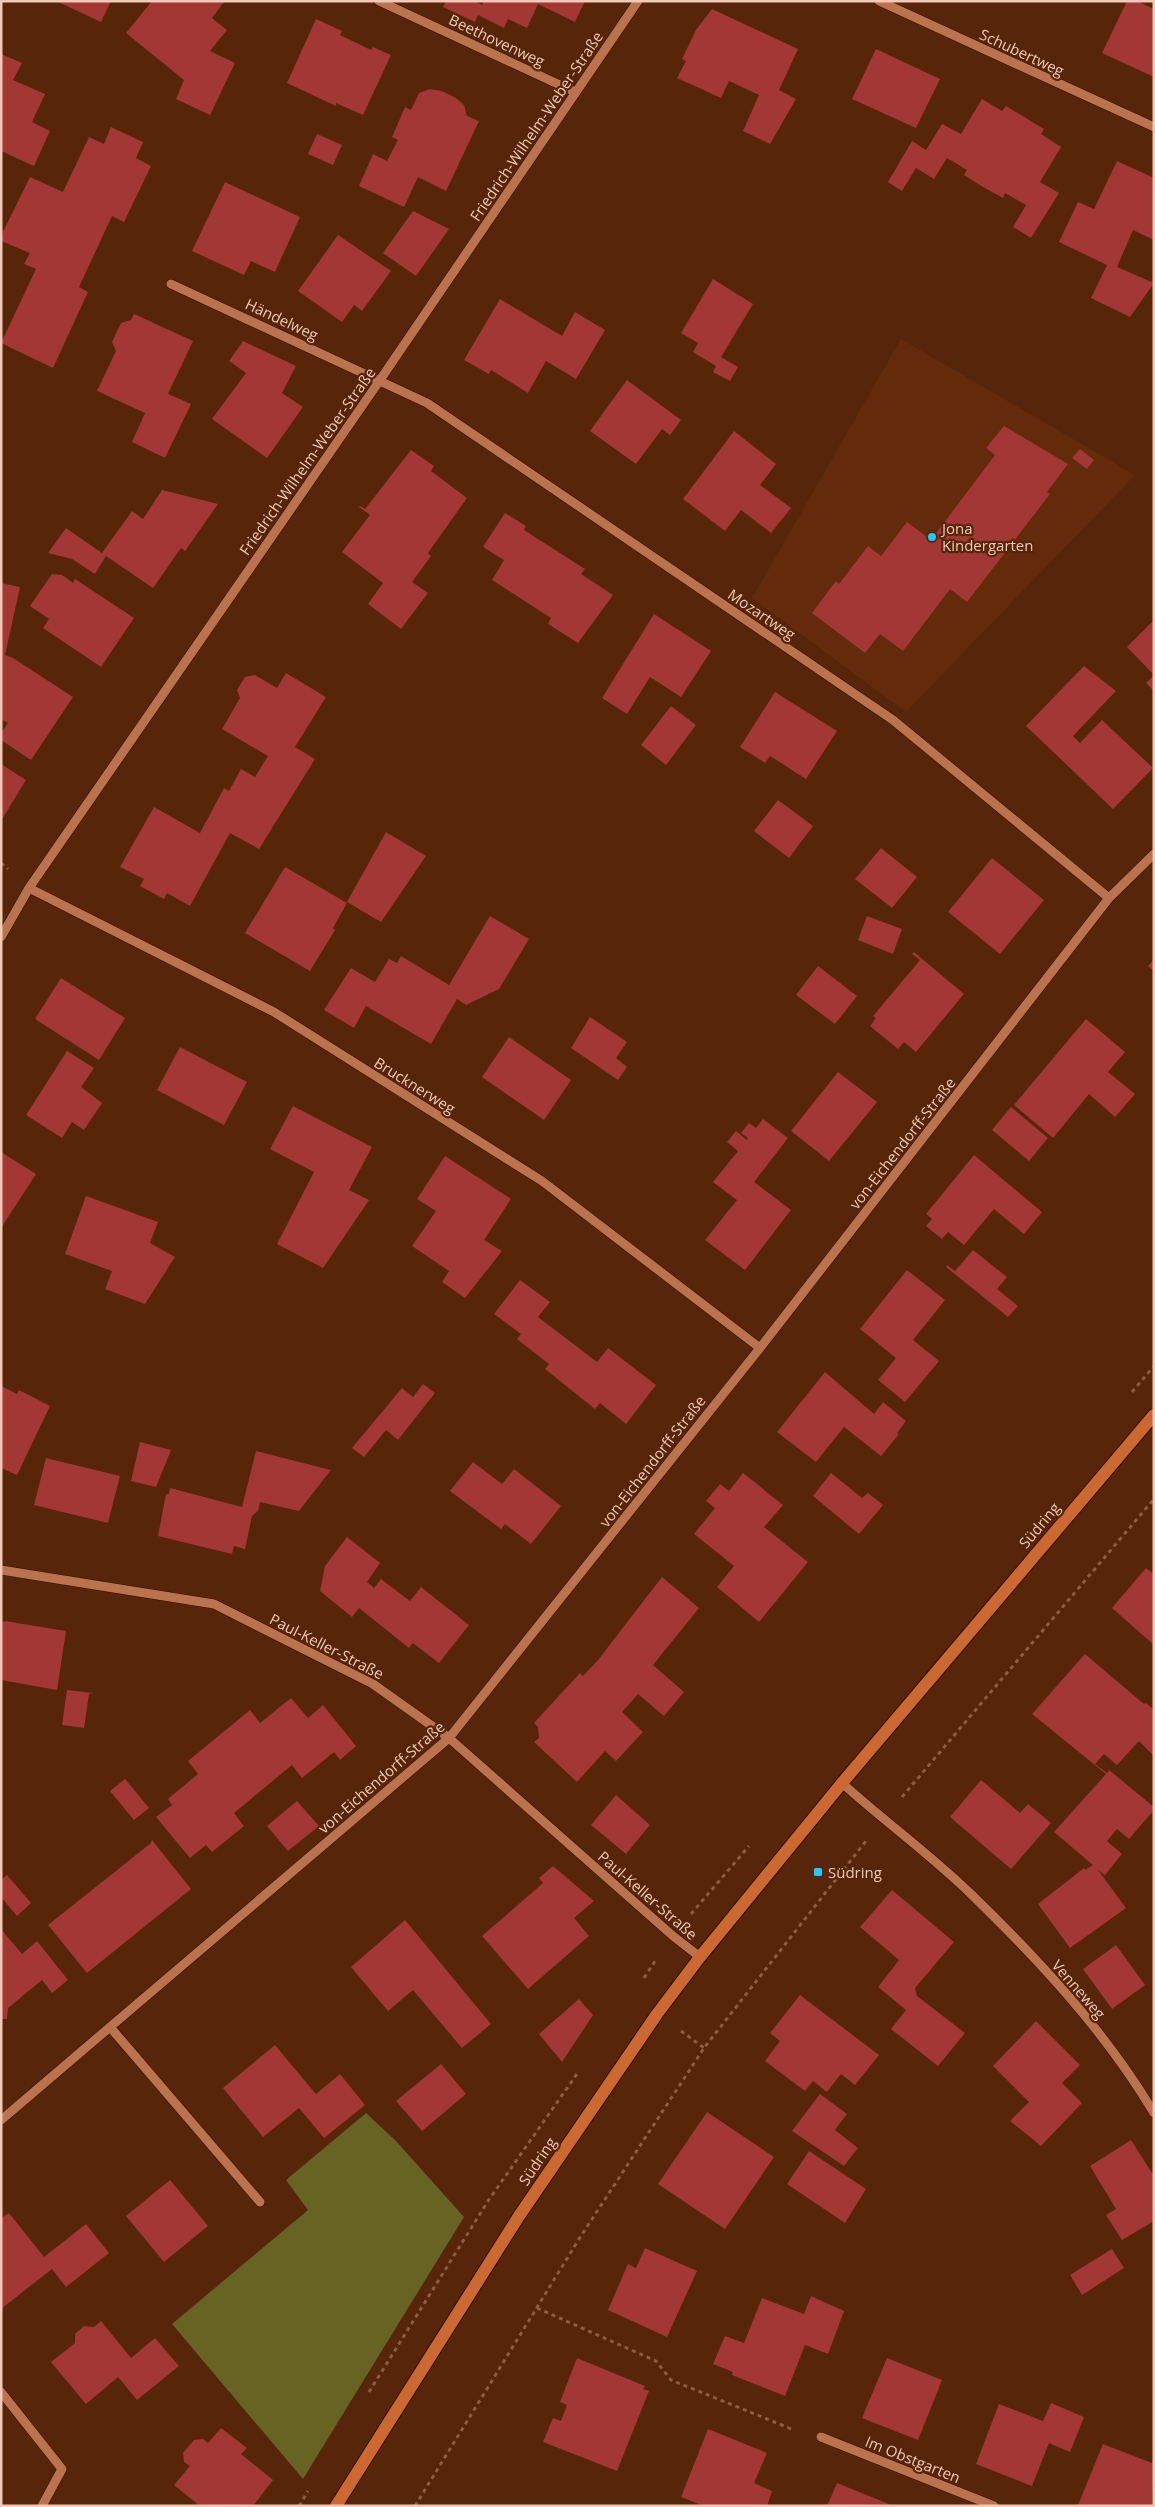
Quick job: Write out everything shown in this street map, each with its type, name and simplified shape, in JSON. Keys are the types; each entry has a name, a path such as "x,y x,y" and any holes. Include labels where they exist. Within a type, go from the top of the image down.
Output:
{"main road":[{"name":"Südring","path":"336,2506 519,2216 658,2014 700,1957 842,1783 1154,1415"}],"street":[{"name":"Beethovenweg","path":"379,1 575,92"},
{"name":"Friedrich-Wilhelm-Weber-Straße","path":"1,937 29,888 380,380 638,1"},
{"name":"Schubertweg","path":"879,1 1154,127"},
{"name":"Händelweg","path":"172,284 380,380"},
{"name":"Mozartweg","path":"380,380 427,403 893,720 1109,898"},
{"name":"von-Eichendorff-Straße","path":"1,2120 449,1738 760,1348 1109,898 1154,854"},
{"name":"Brucknerweg","path":"29,888 274,1012 542,1181 760,1348"},
{"name":"Paul-Keller-Straße","path":"1,1570 214,1604 373,1684 449,1738 673,1936 700,1957"},
{"name":"Venneweg","path":"842,1783 971,1894 1068,1994 1131,2074 1154,2113"},
{"path":"110,2026 260,2202"},
{"path":"1,2392 62,2469 42,2506"},
{"name":"Im Obstgarten","path":"822,2437 994,2506"}],"path":[{"path":"416,2506 579,2239 704,2048 883,1820 1154,1499"},
{"path":"537,2308 656,2361 671,2380 798,2431 822,2437"}],"shaded area":[{"name":"Jona Kindergarten","path":"901,339 1135,475 906,712 752,598"},
{"path":"366,2113 396,2141 464,2217 303,2479 172,2324 308,2210 286,2180"}],"building":[{"path":"56,1 111,1 101,22"},
{"path":"152,1 224,2 212,18 227,30 210,51 235,63 210,115 176,99 184,80 126,33"},
{"path":"446,1 474,1 482,5 484,1 585,1 575,22 538,4 527,28 508,19 504,28 478,15 475,22 443,7"},
{"path":"1127,1 1137,1 1154,9 1154,77 1102,53"},
{"path":"712,9 798,49 779,90 796,99 770,144 743,131 759,95 729,81 721,98 677,78 686,61 682,59 696,30"},
{"path":"316,19 342,31 340,35 371,50 373,47 391,55 363,115 336,103 336,106 287,83"},
{"path":"876,49 940,79 916,128 852,99"},
{"path":"1,54 22,63 13,80 45,94 32,122 50,131 34,166 1,151"},
{"path":"430,89 442,91 456,98 464,105 467,116 479,121 446,191 418,177 404,207 359,186 373,154 387,161 398,140 392,137 405,107 411,110 419,93"},
{"path":"982,99 1002,111 1006,106 1044,129 1041,134 1061,147 1040,182 1059,193 1031,238 1013,227 1026,205 1005,193 1003,198 983,187 964,175 967,170 947,158 934,179 916,168 902,191 888,182 912,141 926,150 942,124 961,134"},
{"path":"111,127 143,142 136,158 151,166 124,222 112,216 79,287 88,292 53,368 1,343 36,269 24,264 30,253 1,241 1,236 30,177 63,192 89,137 104,144"},
{"path":"317,134 342,145 333,165 308,154"},
{"path":"1117,161 1154,178 1154,240 1133,230 1117,267 1154,283 1130,317 1091,298 1107,265 1059,242 1078,202 1094,209"},
{"path":"225,182 300,217 275,272 251,261 244,275 192,251"},
{"path":"413,211 449,229 416,276 383,253"},
{"path":"338,235 391,271 362,311 354,305 342,322 298,291"},
{"path":"713,279 753,304 721,357 738,367 730,381 713,372 716,366 693,352 698,343 681,333"},
{"path":"500,299 562,336 575,312 605,330 576,379 546,361 528,393 491,370 489,374 464,360"},
{"path":"134,314 193,341 168,394 191,404 165,458 132,442 145,413 97,391 116,351 112,342 121,323 131,320"},
{"path":"243,341 296,366 282,393 303,407 267,458 212,419 246,373 229,361"},
{"path":"627,380 681,420 670,435 662,429 636,464 590,431"},
{"path":"1004,426 1068,464 1047,492 1050,494 967,602 950,589 903,651 880,634 865,653 812,613 836,581 839,584 868,546 881,556 907,522 931,540 995,455 986,448"},
{"path":"734,431 776,464 760,485 791,508 771,533 741,510 725,531 683,499"},
{"path":"1080,449 1094,460 1087,469 1072,458"},
{"path":"411,450 434,466 431,471 467,498 428,553 431,556 412,582 428,593 401,629 368,604 383,583 342,552 370,515 359,507 365,509"},
{"path":"162,490 218,504 185,551 181,548 153,588 106,556 95,574 72,559 48,553 66,528 102,553 132,511 143,519"},
{"path":"505,513 526,526 524,530 585,569 581,574 613,595 578,643 548,624 551,618 492,580 504,560 483,547"},
{"path":"52,574 62,575 73,583 75,579 134,618 101,667 43,628 49,619 30,606"},
{"path":"1,583 20,587 5,655 13,658 73,697 31,760 1,740 1,733 8,723 1,719"},
{"path":"654,614 711,651 681,697 650,677 627,714 602,698"},
{"path":"1154,620 1154,675 1127,647"},
{"path":"1084,666 1116,691 1073,736 1080,743 1102,720 1153,768 1113,809 1026,726"},
{"path":"286,673 326,697 295,747 315,759 259,849 230,833 190,906 167,893 164,899 140,886 144,879 120,867 154,807 200,833 224,788 229,791 241,769 255,777 268,756 222,729 240,698 237,690 245,677 255,675 277,688"},
{"path":"1154,675 1154,691 1146,683"},
{"path":"775,692 837,731 806,779 770,756 765,763 740,747"},
{"path":"671,706 696,725 666,765 641,745"},
{"path":"1,764 26,780 1,821"},
{"path":"778,800 813,826 789,858 754,831"},
{"path":"386,832 426,856 381,922 347,902"},
{"path":"881,848 917,877 892,908 855,879"},
{"path":"992,858 1044,900 1000,954 948,912"},
{"path":"285,867 347,903 333,928 335,930 310,971 245,933"},
{"path":"490,916 529,939 499,989 466,1005 457,999 431,1044 366,1006 354,1028 324,1010 351,968 375,982 389,959 397,963 401,956 449,985"},
{"path":"867,916 902,929 893,954 858,940"},
{"path":"914,952 964,994 916,1052 904,1042 898,1049 870,1026 876,1018 873,1016 920,960 912,954"},
{"path":"1154,959 1154,971 1148,966"},
{"path":"818,966 857,996 835,1024 796,995"},
{"path":"61,978 125,1018 99,1060 35,1019"},
{"path":"590,1017 627,1042 616,1058 627,1067 618,1080 571,1048"},
{"path":"1086,1019 1125,1052 1108,1072 1135,1094 1115,1117 1089,1094 1053,1138 1014,1105"},
{"path":"509,1037 571,1080 544,1120 482,1077"},
{"path":"180,1047 247,1082 224,1125 157,1090"},
{"path":"67,1051 94,1068 81,1087 102,1103 84,1130 72,1122 62,1138 26,1115"},
{"path":"838,1072 877,1102 829,1161 791,1131"},
{"path":"293,1106 372,1147 349,1190 369,1200 323,1268 277,1244 314,1172 270,1149"},
{"path":"1011,1107 1048,1138 1029,1161 992,1130"},
{"path":"763,1119 788,1138 754,1182 791,1210 745,1270 705,1240 737,1200 713,1182 738,1151 727,1142 736,1131 747,1140 748,1138 741,1133 749,1123 756,1128"},
{"path":"1,1152 36,1174 1,1228"},
{"path":"974,1155 1042,1212 1024,1234 994,1209 964,1245 948,1232 942,1239 926,1226 932,1219 926,1214"},
{"path":"445,1156 511,1199 484,1240 502,1251 465,1298 442,1282 449,1271 412,1246 436,1211 417,1199"},
{"path":"86,1196 158,1222 150,1243 175,1257 145,1304 105,1289 112,1271 65,1254"},
{"path":"973,1250 1007,1277 997,1289 1018,1306 1008,1317 946,1267 947,1265 955,1271"},
{"path":"907,1270 945,1300 913,1340 939,1361 905,1402 878,1380 896,1358 860,1329"},
{"path":"520,1280 550,1302 538,1317 597,1362 608,1348 656,1385 626,1424 600,1403 595,1409 545,1369 549,1364 517,1339 521,1334 494,1314"},
{"path":"825,1372 874,1414 883,1402 906,1421 897,1433 899,1434 881,1456 844,1427 816,1462 777,1432"},
{"path":"423,1384 435,1393 398,1440 386,1430 364,1457 352,1448 402,1388 413,1397"},
{"path":"1,1386 17,1394 19,1390 50,1406 17,1475 1,1468"},
{"path":"140,1442 171,1450 156,1487 131,1481"},
{"path":"256,1451 331,1470 299,1511 260,1502 258,1511 252,1516 245,1549 234,1546 232,1554 158,1536 166,1494 169,1494 170,1488 242,1507"},
{"path":"46,1458 120,1476 108,1523 34,1505"},
{"path":"473,1462 502,1484 514,1469 561,1506 531,1544 505,1524 501,1529 450,1491"},
{"path":"743,1473 783,1505 764,1527 808,1562 759,1622 717,1587 734,1566 694,1534 715,1508 706,1501 720,1484 729,1491"},
{"path":"831,1473 862,1498 868,1493 883,1505 859,1534 813,1496"},
{"path":"347,1537 380,1563 367,1582 374,1588 381,1579 410,1601 421,1587 469,1625 439,1663 413,1643 409,1648 359,1608 352,1617 320,1591 325,1566"},
{"path":"1146,1568 1154,1574 1154,1645 1112,1608"},
{"path":"662,1577 699,1608 653,1665 684,1692 664,1716 638,1694 622,1712 643,1732 616,1761 605,1751 577,1782 534,1742 539,1738 538,1727 534,1723 580,1673 583,1676 598,1660"},
{"path":"5,1621 66,1631 57,1690 1,1680 1,1622"},
{"path":"1085,1654 1144,1704 1146,1703 1154,1710 1154,1756 1139,1741 1117,1765 1104,1754 1095,1764 1107,1773 1109,1770 1154,1807 1154,1810 1129,1839 1117,1829 1107,1841 1122,1854 1105,1875 1098,1870 1126,1908 1070,1948 1038,1904 1084,1868 1085,1870 1093,1865 1054,1832 1106,1774 1032,1714"},
{"path":"67,1690 93,1693 89,1694 84,1728 62,1725"},
{"path":"291,1698 308,1718 323,1705 356,1746 340,1760 334,1752 302,1778 292,1765 234,1813 244,1826 212,1852 206,1845 190,1858 156,1817 172,1805 168,1799 198,1774 188,1761 250,1710 260,1723"},
{"path":"125,1779 149,1808 134,1820 110,1791"},
{"path":"981,1780 1020,1813 1028,1804 1051,1823 1011,1869 950,1817"},
{"path":"616,1795 650,1825 626,1854 591,1825"},
{"path":"297,1801 319,1826 288,1851 267,1826"},
{"path":"152,1840 191,1889 87,1973 48,1925 151,1843"},
{"path":"553,1866 594,1901 574,1918 589,1936 528,1989 482,1936 543,1883 539,1878"},
{"path":"7,1875 31,1903 17,1916 1,1897 1,1880"},
{"path":"892,1890 954,1942 915,1988 917,1996 965,2033 938,2066 891,2029 906,2010 878,1987 899,1960 860,1927"},
{"path":"405,1920 491,2024 462,2048 413,1990 388,2011 351,1967"},
{"path":"1,1929 22,1954 37,1941 68,1980 52,1993 42,1980 8,2008 7,2019 1,2019"},
{"path":"1116,1945 1145,1985 1112,2009 1083,1969"},
{"path":"800,1995 879,2055 855,2085 841,2074 827,2092 813,2081 805,2091 765,2061 780,2041 770,2033"},
{"path":"579,1999 593,2015 562,2062 539,2034"},
{"path":"1036,2021 1080,2065 1062,2083 1082,2103 1041,2146 1010,2121 1029,2102 993,2066"},
{"path":"275,2045 316,2094 340,2074 365,2105 324,2138 299,2108 263,2137 223,2088"},
{"path":"441,2064 466,2094 422,2131 396,2101"},
{"path":"820,2094 847,2114 835,2130 858,2148 844,2166 792,2131"},
{"path":"707,2112 774,2157 725,2229 658,2184"},
{"path":"1131,2140 1154,2176 1154,2221 1122,2240 1106,2215 1116,2209 1090,2166"},
{"path":"809,2151 866,2189 845,2223 787,2184"},
{"path":"170,2180 208,2226 164,2262 126,2216"},
{"path":"9,2213 44,2257 86,2224 109,2253 66,2287 52,2269 1,2309 1,2218"},
{"path":"645,2248 697,2271 667,2337 608,2310 628,2264 636,2268"},
{"path":"1112,2249 1124,2268 1082,2295 1070,2275"},
{"path":"811,2296 844,2311 828,2354 805,2345 785,2396 732,2375 733,2372 713,2364 725,2336 744,2343 762,2298 804,2314"},
{"path":"101,2321 131,2358 155,2338 179,2366 137,2400 118,2377 86,2404 51,2362 75,2343 75,2334 84,2326 94,2327"},
{"path":"577,2358 645,2386 643,2389 649,2391 617,2471 543,2442 553,2418 561,2421 567,2405 560,2402"},
{"path":"887,2358 942,2380 918,2440 862,2418"},
{"path":"1051,2403 1084,2417 1070,2452 1049,2443 1032,2486 976,2464 999,2404 1043,2421"},
{"path":"221,2428 247,2448 241,2454 273,2480 253,2506 200,2506 174,2485 190,2466 184,2462 183,2453 194,2440 203,2439 208,2443"},
{"path":"708,2429 767,2453 754,2483 772,2491 767,2506 704,2506 681,2497"},
{"path":"1103,2444 1152,2463 1154,2455 1152,2506 1078,2505"},
{"path":"837,2483 894,2506 827,2506"}],"place":[{"name":"Jona Kindergarten","path":"932,537"},
{"name":"Südring","path":"818,1872"}]}
